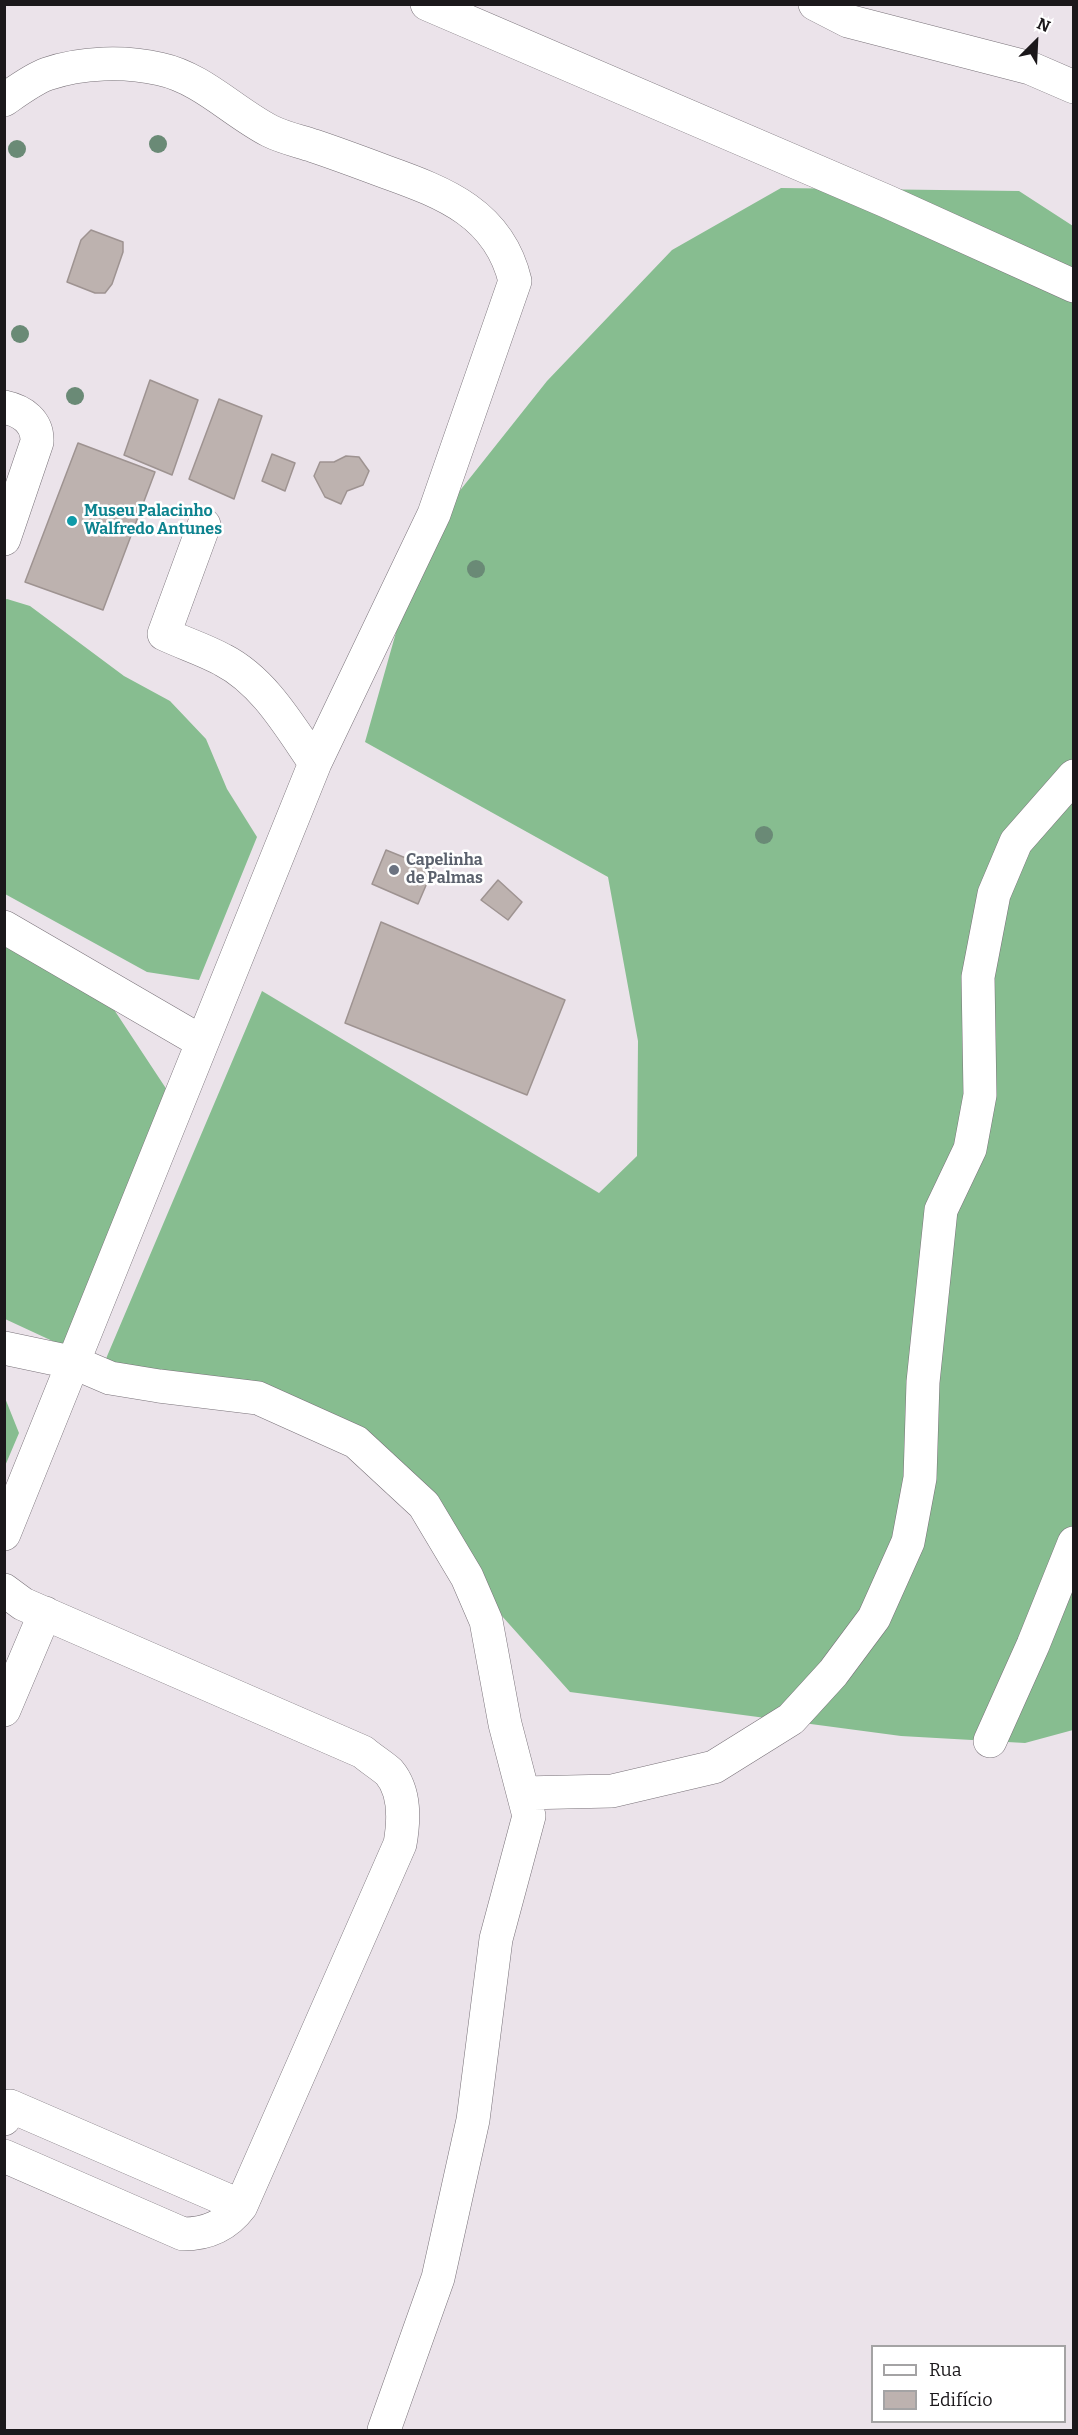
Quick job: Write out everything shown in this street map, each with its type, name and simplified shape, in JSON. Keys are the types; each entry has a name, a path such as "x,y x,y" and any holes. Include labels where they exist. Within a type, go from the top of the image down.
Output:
{"street":[{"path":"815,4 848,21 1030,68 1074,87"},
{"path":"434,6 886,201 1074,286"},
{"path":"4,100 46,74 78,66 117,64 160,69 186,78 214,94 240,114 273,132 415,182 458,202 476,214 500,243 510,261 515,281 434,514 315,763 75,1363 4,1534"},
{"path":"4,407 21,413 33,423 37,433 37,442 4,539"},
{"path":"204,525 164,634 225,660 255,684 286,720 315,763"},
{"path":"523,1793 612,1791 714,1767 790,1719 833,1672 874,1618 908,1542 920,1478 923,1382 940,1210 970,1149 980,1095 978,977 994,894 1016,842 1074,776"},
{"path":"4,927 202,1041"},
{"path":"4,1348 75,1363 110,1378 258,1398 356,1442 424,1505 467,1577 486,1621 505,1724 529,1816 496,1939 473,2120 438,2278 384,2430"},
{"path":"990,1741 1033,1645 1074,1543"},
{"path":"4,1590 23,1604 363,1752 389,1773 399,1791 404,1820 400,1844 241,2206 231,2219 200,2234 183,2234 4,2156"},
{"path":"4,1710 45,1613"},
{"path":"4,2119 10,2106 241,2206"}],"green space":[{"path":"781,188 1019,191 1073,226 1073,1730 1025,1743 901,1736 570,1692 467,1577 356,1442 105,1361 262,991 599,1193 637,1156 638,1041 608,877 365,742 423,537 547,381 672,250"},
{"path":"4,600 30,606 124,676 170,701 206,739 227,789 257,837 199,980 147,972 5,894"},
{"path":"4,945 111,1005 167,1090 74,1351 5,1319"},
{"path":"5,1398 19,1433 5,1466"}],"building":[{"path":"91,230 123,242 123,252 112,284 105,293 95,293 67,282 81,240"},
{"path":"150,380 198,400 172,475 124,455"},
{"path":"219,399 262,416 234,499 189,479"},
{"path":"78,443 155,472 103,610 25,582"},
{"path":"272,454 295,463 285,491 262,481"},
{"path":"346,456 359,457 369,471 363,485 347,491 341,504 325,497 314,476 320,462 334,462"},
{"path":"386,850 433,869 418,904 372,884"},
{"path":"498,880 522,902 508,920 481,900"},
{"path":"381,922 565,1000 527,1095 345,1023"}],"place":[{"name":"Museu Palacinho Walfredo Antunes","path":"72,521"},
{"name":"Capelinha de Palmas","path":"394,870"}]}
